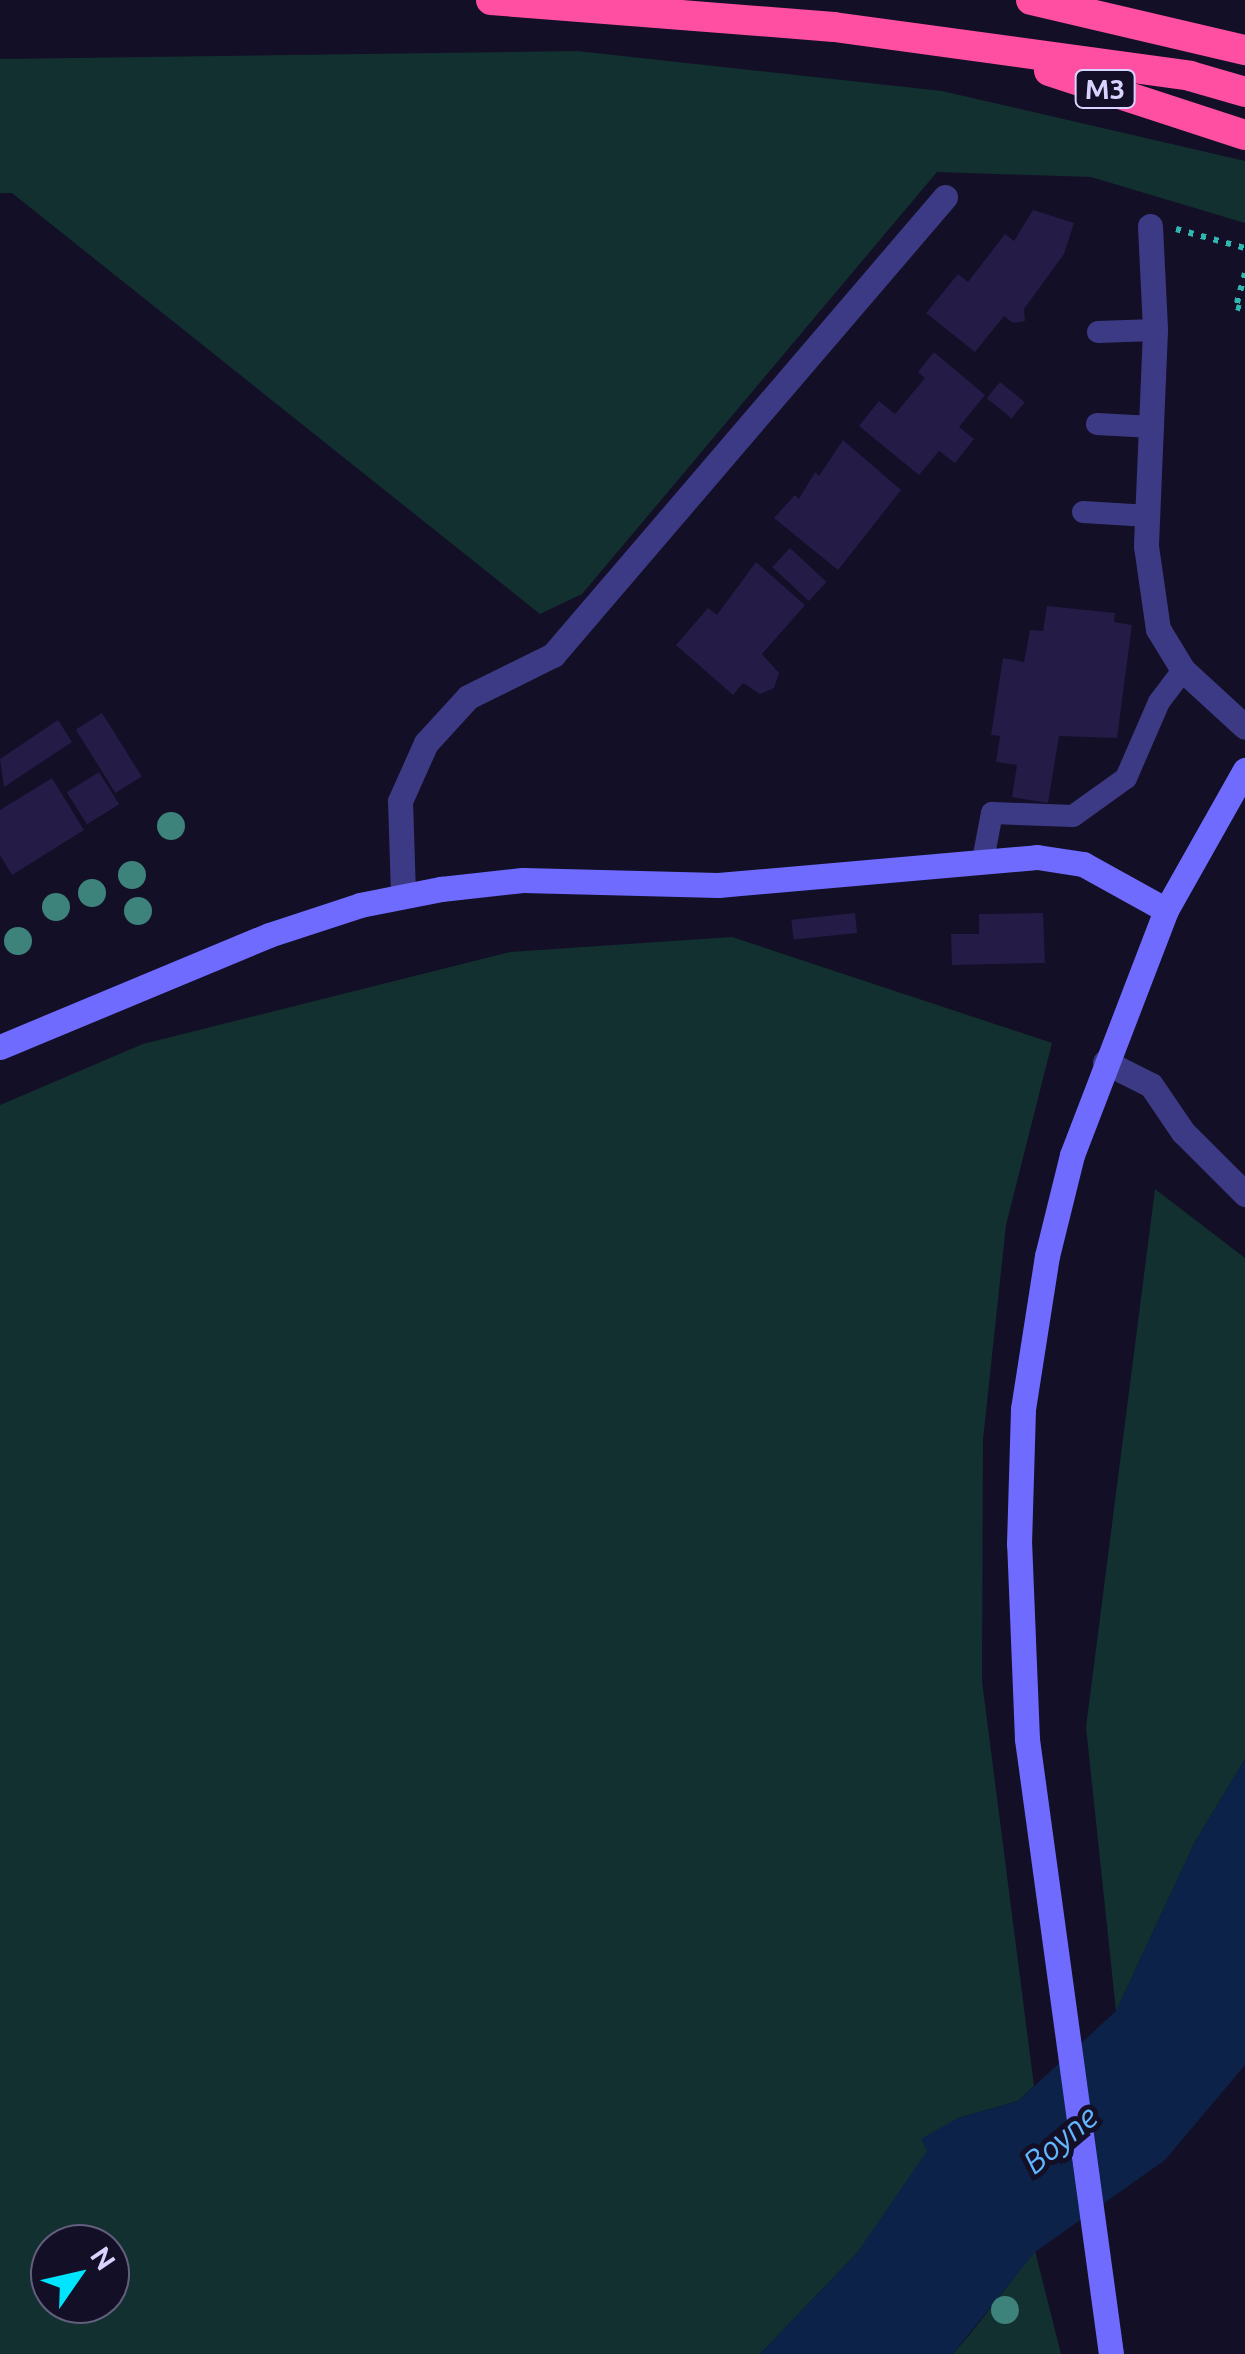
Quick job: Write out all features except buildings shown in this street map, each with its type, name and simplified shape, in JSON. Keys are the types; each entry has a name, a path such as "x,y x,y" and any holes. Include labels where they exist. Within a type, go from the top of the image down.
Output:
{"highway":[{"name":"M3","path":"491,0 834,27 1190,76 1245,92"},
{"name":"M3","path":"1031,0 1245,50"},
{"name":"M3","path":"965,45 1245,135"}],"main road":[{"path":"1108,2354 1044,1899 1026,1719 1018,1544 1023,1409 1047,1256 1072,1155 1166,910 1245,770"},
{"path":"0,1047 268,934 403,895 523,880 718,885 984,860 1083,864 1166,910"}],"street":[{"path":"403,895 400,801 426,743 468,698 553,654 946,196"},
{"path":"1150,226 1154,427 1146,546 1158,629 1184,670 1245,727"},
{"path":"1106,1062 1151,1085 1183,1132 1245,1194"}],"lane":[{"path":"1098,332 1155,330"},
{"path":"1098,424 1154,427"},
{"path":"1083,512 1149,516"},
{"path":"984,860 992,813 1073,816 1126,778 1159,702 1184,670"}],"path":[{"path":"1150,226 1198,231 1245,248"},
{"path":"1245,273 1236,307 1245,310"}],"green space":[{"path":"577,51 942,91 1245,161 1245,223 1091,177 937,172 582,594 540,614 12,193 0,193 0,59"},
{"path":"732,937 1052,1043 1006,1225 983,1440 982,1681 1034,2086 1018,2101 958,2118 857,2253 760,2354 0,2354 0,1105 143,1044 510,952"},
{"path":"1155,1189 1245,1258 1245,1759 1195,1842 1116,2011 1086,1727"},
{"path":"1035,2251 1061,2354 953,2354 971,2333"}],"water":[{"name":"Boyne","path":"1245,1759 1245,2065 1165,2160 1035,2252 953,2354 760,2354 857,2253 927,2151 921,2139 958,2118 1018,2101 1116,2011 1195,1842"}]}
